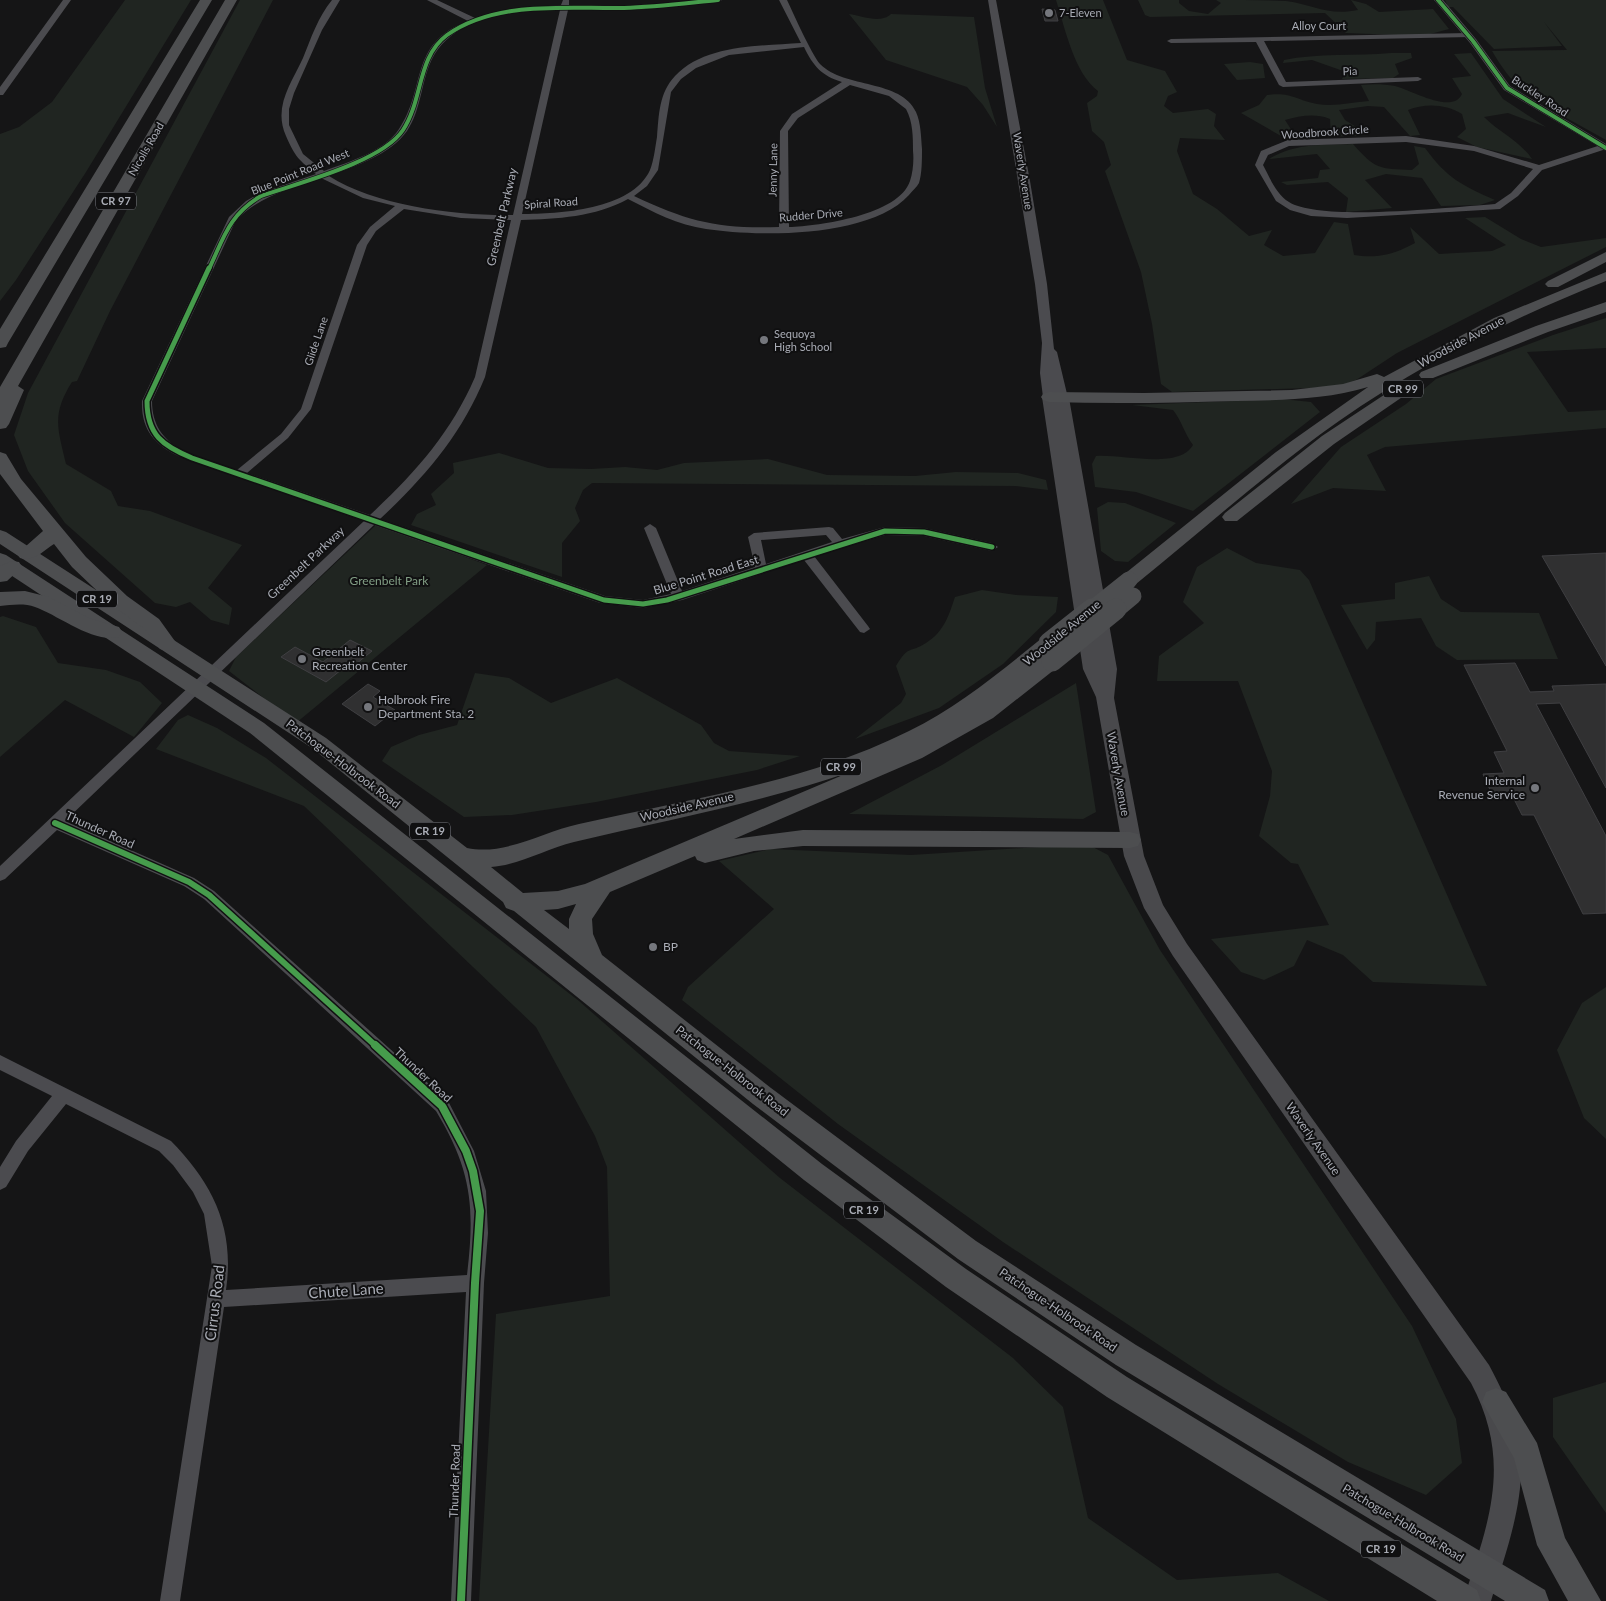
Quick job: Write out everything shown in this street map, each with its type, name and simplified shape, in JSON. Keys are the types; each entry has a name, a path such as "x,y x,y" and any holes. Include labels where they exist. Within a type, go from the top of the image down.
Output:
{"highway":[{"name":"Nicolls Road","path":"0,343 206,0"},
{"name":"Nicolls Road","path":"0,402 231,0"},
{"path":"0,318 41,263 61,241"},
{"path":"0,424 20,381 34,344"},
{"path":"0,458 13,481 52,530 104,587 152,624 167,644"},
{"path":"27,554 46,539 52,530"},
{"path":"0,599 39,600 56,607 78,621 112,632"}],"main road":[{"path":"1456,343 1479,321 1606,256"},
{"name":"Woodside Avenue","path":"1424,368 1456,343 1524,309 1606,276"},
{"name":"Woodside Avenue","path":"520,902 558,900 602,886 915,753 986,713 1051,652 1206,528 1318,428 1424,368 1606,287"},
{"path":"1056,397 1204,398 1329,392 1424,368 1606,307"},
{"name":"Waverly Avenue","path":"1056,397 1108,669 1105,698 1130,840 1145,890 1165,927 1474,1366 1496,1402 1506,1438 1509,1477 1505,1508 1482,1587"},
{"name":"Patchogue-Holbrook Road","path":"0,536 212,672 326,748 805,1129 967,1250 1482,1587"},
{"path":"4,567 27,554"},
{"name":"Patchogue-Holbrook Road","path":"4,567 112,632 257,728 813,1172 956,1278 1166,1418 1466,1601"},
{"name":"Woodside Avenue","path":"460,855 487,860 505,858 569,834 770,788 857,762 897,746 968,707 998,685 1051,652"},
{"path":"634,872 730,847 804,838 1130,840"},
{"path":"594,960 578,928 582,913 602,886"},
{"name":"CR 99","path":"456,887 501,900 520,902"},
{"path":"1496,1402 1527,1453 1552,1545 1569,1576 1586,1601"},
{"name":"CR 19","path":"1482,1587 1534,1601"}],"street":[{"path":"0,93 67,0"},
{"name":"Spiral Road","path":"336,0 298,76 284,112 285,125 290,141 309,165 320,174 354,192 401,206 458,214 516,216 582,212 628,196 641,187 656,168 667,92 672,83 683,73 704,61 742,51 805,45"},
{"path":"431,0 474,20"},
{"name":"Blue Point Road West","path":"374,518 176,452 162,442 150,429 146,416 147,401 232,218 249,203 261,196 368,156 390,144 404,128 434,49 448,34 474,20 518,10 565,4 641,7 718,0"},
{"name":"Rudder Drive","path":"628,196 670,216 705,226 784,229 832,226 868,217 891,206 904,197 914,185 918,176 919,157 913,115 910,107 880,90 847,83 822,71 805,45 783,0"},
{"name":"Waverly Avenue","path":"992,0 1025,180 1048,342 1046,374 1056,397"},
{"name":"Buckley Road","path":"1438,0 1468,35 1507,88 1605,147"},
{"name":"Greenbelt Parkway","path":"0,875 374,518 439,452 460,422 480,377 565,4"},
{"name":"Alloy Court","path":"1171,41 1468,35"},
{"name":"Pia","path":"1258,38 1283,85 1418,80"},
{"name":"Jenny Lane","path":"784,229 784,131 795,116 847,83"},
{"name":"Woodbrook Circle","path":"1539,168 1508,157 1439,142 1406,139 1288,143 1264,153 1259,165 1274,192 1290,206 1324,215 1347,215 1497,207 1512,200 1529,177 1539,168 1605,147"},
{"name":"Glide Lane","path":"239,474 288,434 300,419 306,409 362,245 373,229 401,206"},
{"name":"Blue Point Road East","path":"374,518 604,600 643,604 678,597 839,544 885,531 905,530 992,547"},
{"path":"650,528 678,597"},
{"path":"762,570 754,537 829,531 839,544"},
{"path":"807,556 864,629"},
{"name":"Thunder Road","path":"55,822 189,882 209,895 442,1106 461,1136 472,1162 480,1209 461,1601"},
{"name":"Cirrus Road","path":"0,1062 165,1146 187,1166 200,1184 211,1207 219,1236 222,1266 170,1601"},
{"path":"0,1182 22,1146 64,1094"},
{"name":"Chute Lane","path":"218,1299 475,1283"}],"green space":[{"path":"125,0 191,0 86,172 16,280 0,301 0,134 19,127 52,102"},
{"path":"240,0 273,0 110,311 77,381 72,382 65,394 58,422 66,464 111,491 118,506 150,511 242,545 208,588 232,608 229,625 211,620 190,602 176,607 155,603 65,523 28,471 14,435 28,393"},
{"path":"1056,0 1103,0 1127,60 1165,71 1177,92 1168,96 1164,106 1173,113 1208,109 1216,114 1214,126 1225,140 1180,138 1177,151 1193,194 1217,209 1249,236 1272,230 1264,245 1283,256 1315,253 1334,222 1348,224 1354,255 1378,256 1408,247 1415,243 1410,227 1439,254 1492,251 1506,245 1465,218 1485,217 1521,239 1541,247 1606,238 1606,247 1397,353 1356,380 1340,386 1172,392 1161,384 1152,324 1141,272 1105,171 1111,165 1104,142 1092,131 1087,103 1097,96 1098,91 1083,73 1071,49"},
{"path":"1138,0 1179,0 1179,3 1189,11 1208,14 1221,3 1216,0 1286,1 1329,11 1347,12 1358,10 1351,0 1366,4 1379,12 1433,9 1449,29 1423,36 1346,33 1325,13 1150,17 1145,15"},
{"path":"1445,0 1606,0 1606,140 1545,106 1557,105 1546,104 1527,94 1511,79 1492,51 1567,50 1544,22 1562,46 1494,49 1453,7 1448,7"},
{"path":"849,14 877,19 891,14 974,17 985,88 997,127 983,105 967,87 886,60"},
{"path":"1411,53 1412,58 1395,64 1399,74 1393,78 1342,79 1346,72 1312,60 1283,63 1284,60 1310,56"},
{"path":"1471,53 1503,99 1546,127 1508,113 1484,117 1522,147 1532,159 1477,147 1457,137 1466,129 1462,114 1442,106 1421,106 1408,110 1420,135 1410,136 1384,107 1368,106 1339,110 1345,120 1369,135 1331,137 1330,119 1308,116 1285,120 1296,137 1288,140 1241,113 1259,105 1267,95 1275,94 1288,95 1324,105 1369,101 1361,85 1395,86 1441,102 1450,102 1457,100 1462,94 1452,78 1471,76 1454,54"},
{"path":"1250,62 1263,64 1265,78 1237,80 1224,64"},
{"path":"1353,144 1378,166 1401,170 1412,170 1419,164 1414,146 1425,148 1440,167 1455,180 1495,200 1480,205 1441,206 1422,178 1386,174 1365,180 1392,208 1346,212 1348,198 1328,182 1287,185 1281,182 1318,178 1320,170 1330,169 1317,154 1269,159 1299,147"},
{"path":"1606,318 1606,348 1527,352 1568,412 1606,410 1606,428 1385,447 1367,455 1386,491 1333,488 1291,504 1341,447 1406,404 1436,379 1553,335"},
{"path":"1282,399 1311,402 1320,412 1193,511 1136,492 1095,487 1092,464 1096,456 1163,459 1186,453 1193,445 1173,410 1132,405"},
{"path":"499,453 548,468 591,469 625,467 657,470 684,463 768,459 827,475 915,476 956,472 1018,473 1046,480 1048,490 1015,486 592,483 583,490 575,508 580,521 562,543 562,577 411,525 417,514 436,505 431,494 454,473 453,463"},
{"path":"1108,502 1125,503 1176,523 1128,562 1115,561 1101,551 1097,508"},
{"name":"Greenbelt Park","path":"377,524 487,565 296,723 229,671 236,657"},
{"path":"1227,548 1256,563 1300,570 1309,580 1487,986 1373,982 1343,955 1307,940 1294,966 1264,980 1241,972 1211,939 1329,925 1298,864 1291,863 1259,836 1270,796 1272,771 1238,681 1157,681 1159,656 1204,623 1183,602 1197,567"},
{"path":"1429,576 1441,599 1461,612 1539,613 1558,659 1457,660 1436,646 1421,618 1376,622 1375,640 1367,650 1341,605 1395,599 1395,583"},
{"path":"982,590 1016,595 1058,597 1056,612 1003,664 939,708 855,739 901,703 906,694 896,666 904,655 910,650 926,643 937,634 948,617 955,597"},
{"path":"3,616 36,627 58,663 106,670 140,682 162,703 134,737 65,700 0,757 0,617"},
{"path":"475,673 509,678 551,703 617,678 701,725 714,743 729,751 800,756 757,770 596,802 512,815 464,817 382,761 391,747 419,735 457,725"},
{"path":"1076,683 1096,812 1083,819 849,814 942,765"},
{"path":"188,715 217,728 266,758 579,1001 780,1178 1013,1358 1063,1407 1088,1518 1177,1580 1278,1573 1329,1601 479,1601 496,1314 610,1296 607,1167 595,1136 536,1027 304,806 156,749 178,720"},
{"path":"1087,844 1108,855 1160,950 1412,1326 1456,1419 1462,1463 1426,1495 1348,1462 1218,1384 1003,1242 838,1124 682,1000 688,987 774,909 719,861 770,849 911,855"},
{"path":"1606,987 1606,1139 1584,1118 1557,1050 1582,1003"},
{"path":"1606,1382 1606,1513 1553,1437 1553,1398"}],"building":[{"name":"7-Eleven","path":"1042,9 1055,10 1058,21 1045,21"},
{"path":"1606,553 1606,666 1542,556"},
{"name":"Greenbelt Recreation Center","path":"350,640 372,651 356,664 351,662 326,682 281,657 295,647 323,662"},
{"name":"Internal Revenue Service","path":"1515,663 1530,692 1554,691 1552,686 1606,684 1606,788 1560,703 1536,704 1606,836 1606,913 1583,914 1534,815 1522,815 1510,791 1491,792 1483,774 1504,773 1494,752 1507,751 1464,665"},
{"name":"Holbrook Fire Department Sta. 2","path":"368,684 380,691 373,697 395,710 375,726 342,704"}],"cycle path":[{"path":"718,0 624,8 556,8 510,11 488,16 467,24 447,35 430,55 409,118 403,130 393,141 378,151 338,169 261,196 249,203 232,219 147,401 147,412 153,431 165,444 192,458 604,600 643,604 667,600 885,531 924,532 992,547"},
{"path":"1438,0 1473,41 1507,88 1606,148"},
{"path":"55,823 189,882 209,895 442,1106 456,1129 473,1171 480,1211 461,1601"}],"place":[{"name":"7-Eleven","path":"1049,13"},
{"name":"Sequoya High School","path":"764,340"},
{"name":"Greenbelt Recreation Center","path":"302,659"},
{"name":"Holbrook Fire Department Sta. 2","path":"368,707"},
{"name":"Internal Revenue Service","path":"1535,788"},
{"name":"BP","path":"653,947"}]}
